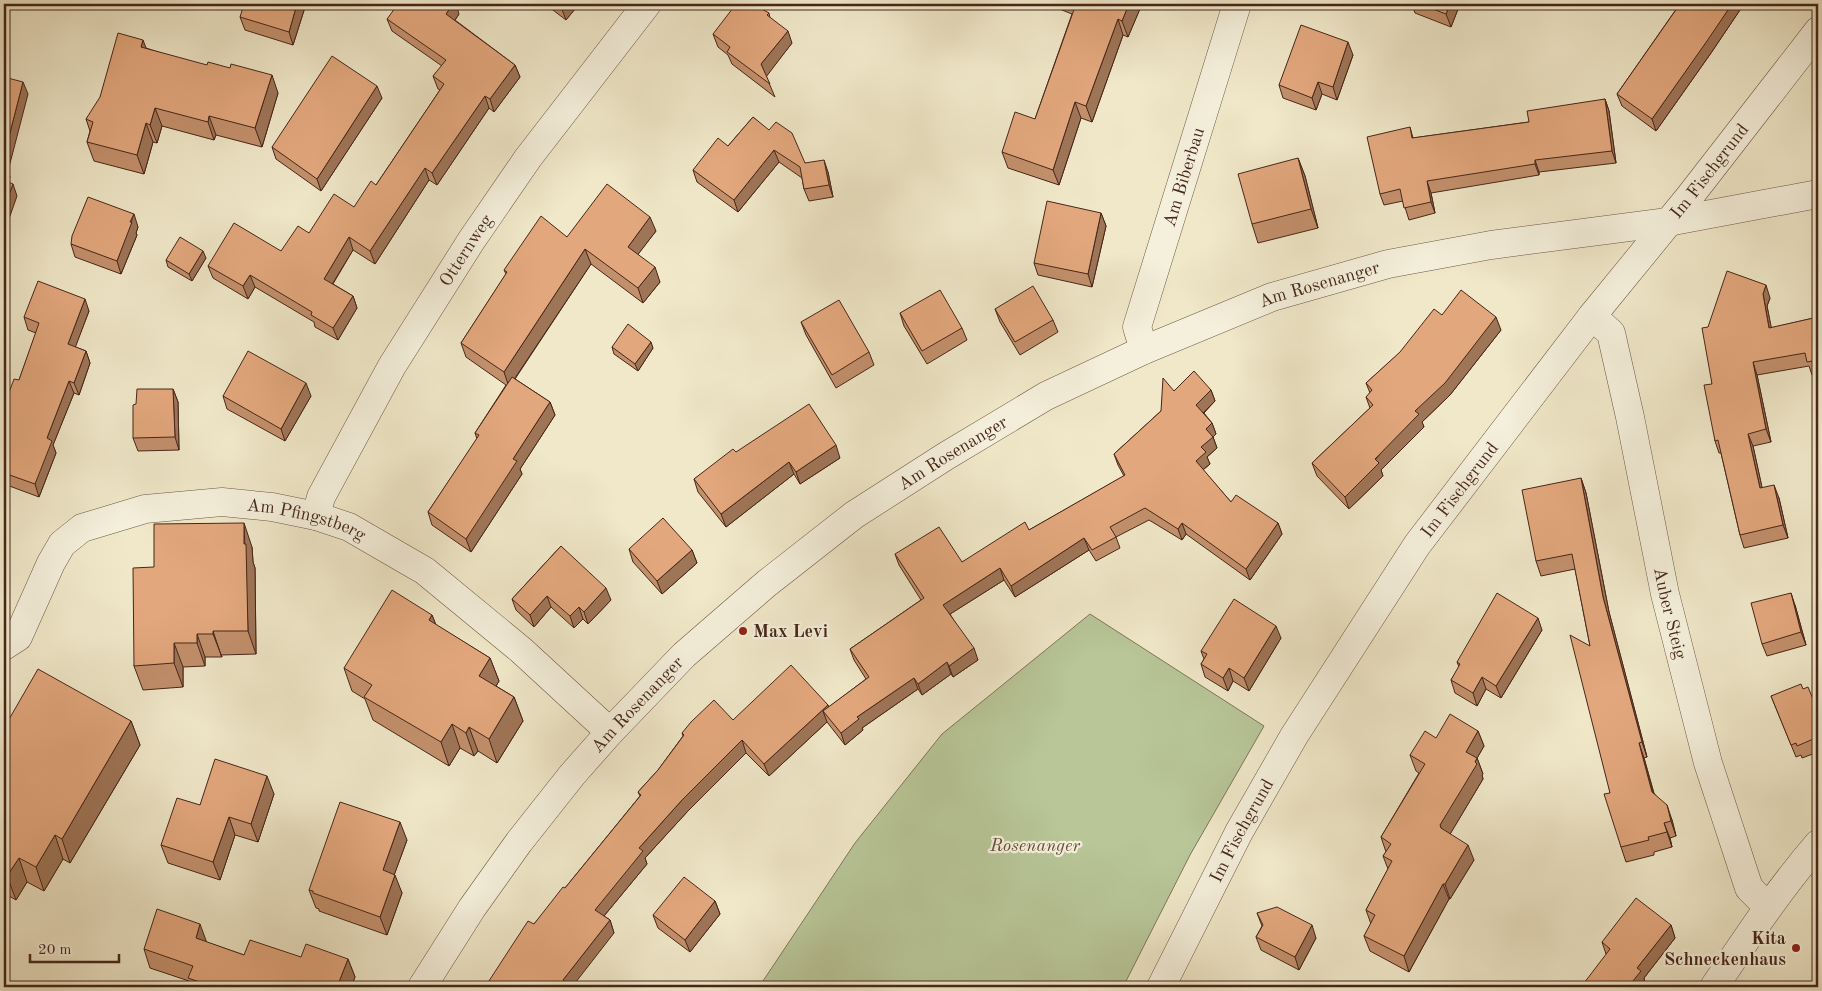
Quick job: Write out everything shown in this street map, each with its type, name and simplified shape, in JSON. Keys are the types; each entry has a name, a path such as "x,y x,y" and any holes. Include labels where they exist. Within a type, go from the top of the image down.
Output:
{"street":[{"name":"Otternweg","path":"316,516 321,497 392,366 466,250 528,158 647,4"},
{"name":"Am Biberbau","path":"1144,350 1137,328 1237,4"},
{"name":"Im Fischgrund","path":"1161,987 1239,832 1305,719 1417,545 1592,316 1818,31"},
{"name":"Am Rosenanger","path":"422,987 472,908 572,775 610,732 684,655 766,584 854,515 946,456 1046,396 1144,350 1272,297 1388,264 1491,245 1668,222 1818,194"},
{"name":"Auber Steig","path":"1592,316 1611,333 1630,416 1665,594 1708,763 1749,888 1768,907"},
{"name":"Am Pfingstberg","path":"4,646 18,637 51,563 62,544 82,528 145,509 222,502 272,507 316,516 349,527 425,571 521,650 610,732"},
{"path":"1714,987 1768,907 1796,869 1818,844"}],"green space":[{"name":"Rosenanger","path":"1090,614 1264,726 1190,855 1123,987 759,987 855,843 942,734"}],"building":[{"path":"244,4 297,4 289,32 240,17"},
{"path":"398,4 453,4 446,14 515,65 490,99 485,96 432,173 425,168 370,251 349,237 324,279 353,296 333,328 311,315 312,312 250,275 243,286 208,266 234,223 281,251 298,226 309,233 334,194 354,207 371,181 376,185 444,84 433,76 446,60 387,19"},
{"path":"736,4 753,4 769,13 767,15 788,31 761,64 770,84 727,52 730,47 713,34"},
{"path":"1076,4 1129,4 1122,21 1118,19 1086,106 1075,102 1053,170 1002,152 1015,112 1035,119"},
{"path":"1420,4 1450,4 1446,14"},
{"path":"1680,4 1732,4 1652,119 1617,94"},
{"path":"1301,25 1348,42 1333,87 1318,82 1312,98 1279,85"},
{"path":"118,33 143,40 141,47 207,65 208,62 230,68 231,64 272,75 255,128 209,116 208,122 155,108 150,125 146,123 137,155 87,142 93,122 86,119 100,97"},
{"path":"332,56 377,86 317,179 272,147"},
{"path":"4,77 23,82 4,156"},
{"path":"1605,99 1612,151 1535,160 1535,164 1427,181 1431,202 1404,208 1400,189 1380,194 1367,137 1410,127 1412,138 1529,122 1527,111"},
{"path":"753,117 769,130 776,122 792,133 805,163 824,160 829,185 804,189 800,167 774,150 734,200 693,170 718,138 728,146"},
{"path":"1298,158 1311,209 1252,224 1238,174"},
{"path":"4,180 13,184 4,208"},
{"path":"607,184 650,217 628,247 655,267 638,288 585,249 504,372 461,343 507,272 504,270 541,216 567,237"},
{"path":"88,197 134,214 117,261 71,244 72,236"},
{"path":"1047,201 1101,213 1088,274 1034,263"},
{"path":"180,237 203,251 189,274 166,260"},
{"path":"1727,271 1766,285 1763,294 1769,328 1818,317 1818,360 1807,362 1805,353 1753,362 1766,429 1748,434 1760,488 1774,485 1783,525 1740,535 1718,440 1715,441 1704,385 1712,384 1702,328 1708,327"},
{"path":"38,281 85,299 68,344 86,351 74,383 69,381 47,438 52,441 35,484 4,473 4,406 14,379 19,380 39,323 24,317"},
{"path":"1033,286 1053,320 1015,342 995,309"},
{"path":"940,290 962,328 922,351 900,313"},
{"path":"1461,290 1496,317 1445,383 1415,411 1419,414 1375,459 1379,463 1345,497 1312,463 1373,405 1366,397 1372,390 1366,383 1400,352 1434,309 1442,315"},
{"path":"839,300 869,352 832,375 801,322"},
{"path":"628,324 651,342 635,364 612,347"},
{"path":"248,351 306,383 281,429 223,396"},
{"path":"1194,371 1211,390 1196,405 1212,423 1206,429 1213,437 1201,447 1206,452 1196,461 1231,502 1236,495 1278,523 1246,569 1182,523 1178,529 1145,508 1110,527 1116,537 1092,550 1084,538 1011,586 1000,568 943,605 974,648 949,666 947,662 918,684 914,678 857,717 859,719 841,733 823,711 869,677 850,649 924,598 895,554 939,527 962,562 1025,522 1029,530 1125,475 1114,454 1161,411 1163,378 1174,391"},
{"path":"512,377 550,402 513,459 517,461 466,539 428,512 479,435 475,433"},
{"path":"137,389 173,389 175,437 133,438 133,405 136,404"},
{"path":"809,404 836,445 796,472 789,462 721,514 694,479 733,449 736,452"},
{"path":"1581,478 1603,597 1642,742 1639,743 1652,792 1667,805 1671,821 1664,823 1667,832 1648,837 1649,840 1621,847 1604,794 1610,793 1570,635 1590,646 1572,554 1536,561 1522,490"},
{"path":"663,518 692,550 657,581 629,549"},
{"path":"244,523 248,631 213,631 213,634 197,634 197,643 174,643 174,663 134,666 133,568 154,567 154,524"},
{"path":"561,546 606,588 584,612 579,607 570,616 547,596 530,615 512,599"},
{"path":"392,590 432,615 429,620 490,658 479,676 514,697 489,739 469,727 466,733 452,724 441,742 364,697 372,685 344,668"},
{"path":"1497,593 1538,618 1496,686 1482,677 1473,693 1451,680 1460,664 1457,662"},
{"path":"1791,593 1801,632 1762,644 1751,603"},
{"path":"1234,599 1276,626 1244,678 1229,668 1223,678 1201,664 1207,654 1201,651"},
{"path":"791,665 828,705 764,764 742,740 682,800 639,848 643,851 595,910 610,920 563,980 570,985 568,987 485,987 528,921 534,924 563,887 565,888 641,795 638,792 658,770 684,735 682,733 691,722 714,700 733,720"},
{"path":"38,669 131,721 62,839 55,835 36,867 19,858 7,876 4,874 4,728"},
{"path":"1801,684 1803,689 1808,687 1815,704 1818,702 1818,737 1797,746 1796,743 1791,745 1771,696"},
{"path":"1450,714 1478,731 1466,752 1477,758 1475,762 1477,764 1440,825 1441,828 1468,845 1445,884 1443,884 1404,956 1364,936 1375,915 1366,910 1392,861 1383,856 1391,844 1381,837 1425,764 1410,755 1425,731 1436,738"},
{"path":"215,759 267,776 251,824 229,817 213,862 161,845 177,798 200,805"},
{"path":"340,802 400,822 383,870 395,875 380,917 309,890"},
{"path":"684,877 715,901 685,940 653,915"},
{"path":"1636,898 1671,925 1637,968 1641,971 1628,987 1581,987 1610,949 1602,942"},
{"path":"1277,907 1312,925 1295,957 1256,937 1263,925 1257,913"},
{"path":"157,909 200,924 196,938 244,955 250,940 301,957 306,944 348,959 337,987 301,987 285,982 283,987 264,987 258,985 256,987 240,982 235,987 214,987 188,978 193,966 144,949"},
{"path":"1565,982 1570,987 1560,987"}],"place":[{"name":"Max Levi","path":"743,631"},
{"name":"Kita Schneckenhaus","path":"1796,948"}]}
